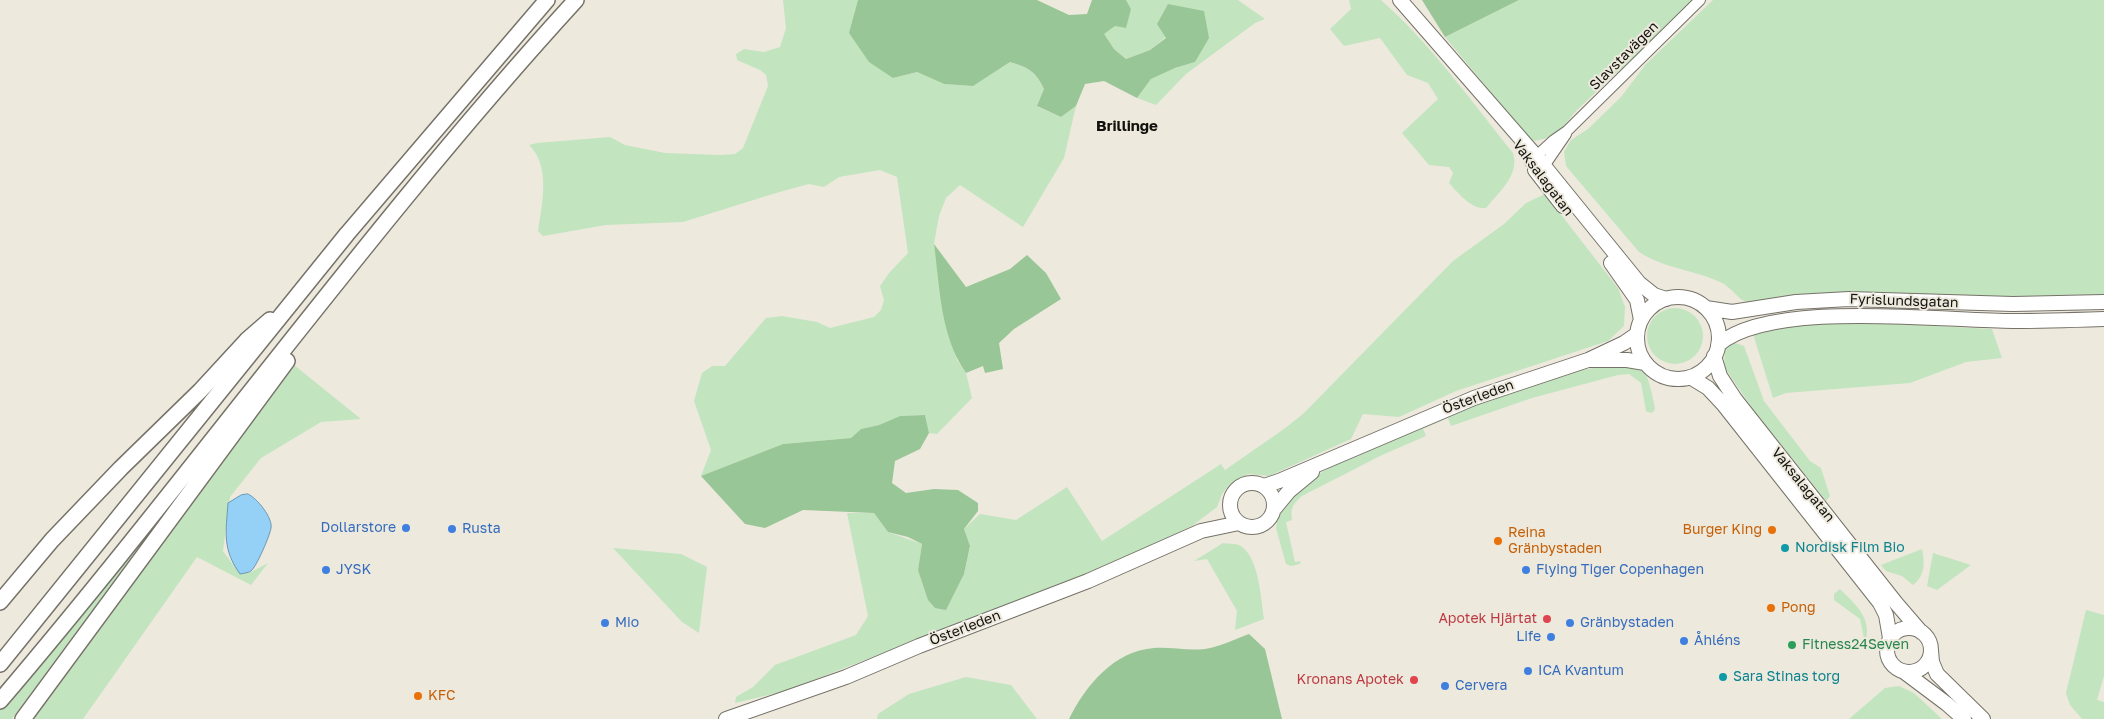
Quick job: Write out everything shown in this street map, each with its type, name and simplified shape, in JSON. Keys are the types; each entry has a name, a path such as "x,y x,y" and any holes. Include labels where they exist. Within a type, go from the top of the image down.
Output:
{"highway":[{"path":"0,664 57,596 296,298 448,115 547,0"},
{"path":"0,701 56,635 470,119 576,0"},
{"path":"24,719 296,348 350,280 364,249"},
{"path":"0,602 52,540 121,468 200,392 247,340 296,298"}],"main road":[{"name":"Vaksalagatan","path":"1400,0 1494,110 1632,291 1640,306 1641,320"},
{"name":"Vaksalagatan","path":"1537,165 1638,283 1651,293 1666,299"},
{"path":"1683,297 1706,308 1715,321 1718,337 1716,350 1704,369 1690,377 1674,379 1663,376 1645,363 1638,349 1637,334 1641,320 1649,309 1666,299 1683,297"},
{"name":"Fyrislundsgatan","path":"1706,308 1732,312 1796,302 1849,299 2013,304 2104,302"},
{"name":"Fyrislundsgatan","path":"1716,350 1730,336 1752,326 1781,321 1851,315 2012,321 2104,319"},
{"name":"Österleden","path":"1264,486 1474,398 1588,360 1624,343 1637,334"},
{"name":"Vaksalagatan","path":"1716,350 1720,376 1735,399 1921,632"},
{"name":"Österleden","path":"1588,360 1627,360 1645,363"},
{"name":"Vaksalagatan","path":"1690,377 1708,388 1723,404 1880,603 1886,615 1890,638"},
{"name":"Österleden","path":"1275,508 1289,491 1316,469 1370,442"},
{"path":"1254,482 1264,486 1272,495 1275,508 1270,519 1261,526 1251,528 1239,523 1232,515 1230,504 1235,490 1244,484 1254,482"},
{"name":"Österleden","path":"1201,531 1230,504"},
{"name":"Österleden","path":"726,719 846,677 919,646 1088,580 1201,531 1239,523"},
{"path":"1964,719 1947,704 1894,666 1888,656 1887,644 1894,633 1904,628 1916,629 1926,636 1937,674 1984,719"},
{"path":"1903,671 1910,672 1922,667 1927,662 1931,649"}],"street":[{"name":"Slavstavägen","path":"1537,165 1567,131 1700,0"}],"green space":[{"path":"783,0 858,0 850,33 893,78 917,72 944,84 972,86 1010,62 1030,71 1041,83 1044,89 1038,107 1061,117 1076,106 1064,158 1023,227 960,185 946,198 939,216 934,244 957,360 966,373 972,398 937,434 929,433 925,415 900,416 879,425 861,429 851,438 783,444 701,476 711,450 694,401 702,373 712,366 725,366 766,318 782,316 817,322 830,328 874,317 881,310 884,300 880,286 889,273 908,253 897,177 880,170 839,177 824,187 809,184 683,222 606,225 543,236 538,231 543,197 543,174 536,154 529,145 610,137 625,145 665,153 735,154 743,148 768,86 766,75 760,70 737,60 736,54 744,49 764,52 780,47 786,28"},
{"path":"858,0 1037,0 1069,15 1087,14 1092,0 1126,0 1131,9 1126,28 1115,26 1104,34 1114,49 1126,59 1150,50 1166,38 1157,24 1168,4 1204,11 1209,38 1195,62 1175,68 1151,79 1137,98 1104,81 1085,84 1076,106 1061,117 1037,106 1044,89 1038,78 1031,71 1010,62 973,86 944,84 917,72 893,78 869,62 849,33"},
{"path":"1126,0 1238,0 1265,19 1255,23 1186,74 1156,105 1137,98 1151,79 1175,68 1195,62 1166,37 1150,50 1126,59 1114,49 1103,34 1115,26 1131,9"},
{"path":"1349,0 1381,0 1434,54 1513,153 1514,169 1511,176 1486,208 1471,204 1466,200 1449,183 1453,173 1449,167 1429,165 1402,133 1438,99 1428,83 1407,75 1380,38 1344,46 1330,29 1351,9"},
{"path":"1422,0 1519,0 1445,37"},
{"path":"1519,0 1696,0 1632,62 1615,74 1576,111 1561,129 1548,138 1534,141 1527,136 1445,37"},
{"path":"1713,0 2104,0 2104,295 2016,297 1832,293 1748,303 1724,284 1714,279 1670,266 1639,252 1566,166 1564,152 1571,140 1588,129 1621,97 1646,64"},
{"path":"1545,194 1618,288 1625,307 1624,326 1608,341 1456,391 1399,417 1363,414 1351,439 1269,476 1248,474 1231,483 1222,494 1217,507 1192,526 1095,571 785,691 735,703 736,697 753,687 775,665 856,635 868,616 847,513 874,513 888,532 922,544 918,570 964,574 970,547 964,529 980,514 1016,520 1067,487 1102,541 1221,464 1225,470 1284,429 1304,413 1453,261 1504,224 1526,203"},
{"path":"934,244 966,287 1010,269 1027,255 1046,273 1061,299 1014,329 999,343 1003,369 985,373 983,366 966,373 957,359 942,311"},
{"path":"1675,308 1686,310 1695,316 1701,325 1703,336 1701,347 1695,356 1686,362 1675,364 1664,362 1655,356 1649,347 1647,336 1649,325 1655,316 1664,310"},
{"path":"1858,322 1992,329 2002,358 1966,362 1910,383 1786,393 1773,398 1753,334 1797,326"},
{"path":"1732,342 1744,346 1764,401 1810,461 1821,468 1830,496 1826,501 1753,409 1724,367 1725,349"},
{"path":"294,365 361,419 321,422 261,458 230,497 223,551 240,574 251,572 268,563 251,585 197,557 83,719 34,719"},
{"path":"1599,367 1635,367 1641,370 1649,381 1654,411 1651,413 1646,411 1641,383 1629,374 1618,375 1532,398 1451,426 1448,418 1423,429 1426,436 1382,455 1302,496 1296,501 1291,512 1292,520 1286,522 1295,562 1301,561 1300,564 1291,566 1286,564 1276,528 1277,521 1282,504 1306,481 1336,464 1467,405 1559,374"},
{"path":"925,415 929,433 920,449 895,461 892,483 906,493 934,489 958,490 978,503 978,511 964,529 970,546 964,574 946,610 935,608 928,600 918,570 922,544 908,537 888,532 874,513 803,510 765,528 745,524 701,476 783,444 851,438 861,429 879,425 900,416"},
{"path":"218,440 12,719 0,719 0,710"},
{"path":"1223,543 1239,545 1246,550 1255,568 1262,600 1264,619 1235,630 1237,611 1207,559 1194,561"},
{"path":"613,548 681,554 707,567 699,633 682,622"},
{"path":"1922,549 1924,559 1922,573 1913,585 1902,576 1886,571 1881,565"},
{"path":"1933,553 1971,565 1937,590 1927,586"},
{"path":"1840,589 1862,613 1867,627 1865,643 1860,619 1834,600 1834,594"},
{"path":"2086,610 2104,615 2104,676 2097,700 2104,702 2104,719 2082,719 2070,705 2066,693"},
{"path":"1249,634 1265,649 1282,719 1069,719 1093,682 1114,663 1126,656 1154,648 1205,649"},
{"path":"966,677 1011,685 1037,719 877,719 878,714 909,694"},
{"path":"1899,686 1914,693 1942,719 1849,719 1885,688"}],"water":[{"path":"248,494 264,509 270,519 271,528 254,568 250,572 240,574 234,565 228,548 226,532 228,503 241,495"}],"place":[{"name":"Dollarstore","path":"406,528"},
{"name":"Rusta","path":"452,529"},
{"name":"Burger King","path":"1772,530"},
{"name":"Reina Gränbystaden","path":"1498,541"},
{"name":"Nordisk Film Bio","path":"1785,548"},
{"name":"JYSK","path":"326,570"},
{"name":"Flying Tiger Copenhagen","path":"1526,570"},
{"name":"Pong","path":"1771,608"},
{"name":"Apotek Hjärtat","path":"1547,619"},
{"name":"Mio","path":"605,623"},
{"name":"Gränbystaden","path":"1570,623"},
{"name":"Life","path":"1551,637"},
{"name":"Åhléns","path":"1684,641"},
{"name":"Fitness24Seven","path":"1792,645"},
{"name":"ICA Kvantum","path":"1528,671"},
{"name":"Sara Stinas torg","path":"1723,677"},
{"name":"Kronans Apotek","path":"1414,680"},
{"name":"Cervera","path":"1445,686"},
{"name":"KFC","path":"418,696"}],"district":[{"name":"Brillinge","path":"1127,126"}]}
